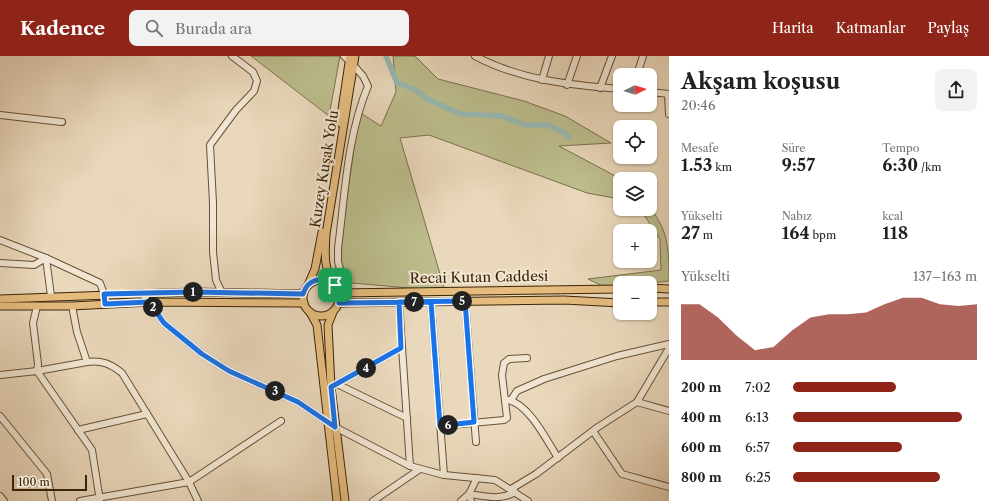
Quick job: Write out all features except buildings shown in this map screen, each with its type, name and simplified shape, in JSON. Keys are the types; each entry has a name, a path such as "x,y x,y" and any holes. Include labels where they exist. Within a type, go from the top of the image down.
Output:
{"main road":[{"name":"Kuzey Kuşak Yolu","path":"335,285 328,273 325,258 326,234 355,56"},
{"name":"Kuzey Kuşak Yolu","path":"308,285 315,269 318,257 347,57"},
{"path":"337,501 317,325 304,303 303,294 308,285 318,279 330,281 335,285 339,293 339,303 333,312 328,325 334,385 335,427 345,501"},
{"path":"657,288 669,289"},
{"name":"Recai Kutan Caddesi","path":"339,293 613,289"},
{"path":"0,299 142,293 303,294"},
{"name":"Recai Kutan Caddesi","path":"339,303 564,300 613,303"},
{"path":"0,306 72,306 149,302 304,303"},
{"path":"657,302 669,302"},
{"path":"310,312 321,316 333,312"}],"street":[{"path":"222,293 216,280 213,252 213,203 210,145 236,110 254,91 257,81 253,72 232,56"},
{"path":"475,56 494,65 542,80 567,85 613,89"},
{"path":"542,80 549,56"},
{"path":"567,85 577,56"},
{"path":"600,88 612,56"},
{"path":"639,68 643,56"},
{"path":"339,293 344,282 338,262 338,248 350,160 355,127 368,86 363,76 355,67"},
{"path":"657,93 669,94 669,114"},
{"path":"0,115 62,122"},
{"path":"0,240 46,258 100,283 104,294 105,304"},
{"path":"0,263 34,265 46,258"},
{"path":"46,258 51,296"},
{"path":"142,293 164,323 202,354 229,371 298,402 335,427 410,466 444,475 495,480 513,491 521,499 528,501"},
{"path":"465,301 476,442"},
{"path":"399,302 410,466"},
{"path":"431,302 444,475"},
{"path":"37,306 33,323 38,364 37,372 92,450 100,499"},
{"path":"72,306 77,332 88,362"},
{"path":"508,400 517,391 544,379 617,356 669,344"},
{"path":"334,385 401,348"},
{"path":"469,494 500,498 509,496 513,491 593,431 637,402 669,348"},
{"path":"440,426 504,420 507,418 508,400 502,375 504,363 509,359 527,358"},
{"path":"0,375 37,372 98,360 114,366 122,373 189,482 198,501"},
{"path":"334,385 407,418"},
{"path":"508,400 516,402 527,411 558,458"},
{"path":"637,402 669,411"},
{"path":"78,430 147,414"},
{"path":"0,416 47,474 52,501"},
{"path":"80,501 100,499 189,482 281,421"},
{"path":"593,431 622,474 669,487"},
{"path":"373,501 420,469"},
{"path":"461,501 469,494 477,478"},
{"path":"469,494 471,501"},
{"path":"0,496 4,501"}],"green space":[{"path":"251,56 340,56 329,116"},
{"path":"393,56 415,56 438,79 524,101 565,116 611,143 559,146 613,175 613,198 587,193 429,135 400,138 445,291 351,283 338,262 359,112 381,126 396,92"},
{"path":"645,216 655,216 661,225 667,242 669,281 657,282 657,276 613,276 613,288 609,289 588,279 661,270 660,239 657,234 657,224 650,224"}],"waterway":[{"path":"386,56 397,83 414,89 429,100 461,114 503,116 524,125 547,125 561,131 569,137"}],"route":[{"path":"335,285 330,281 318,279 308,285 303,294 193,292 104,294 105,304 149,302 164,323 202,354 229,371 298,402 335,427 331,387 401,348 399,302 465,301 474,422 440,426 434,367 431,302 399,302 339,303 340,296 335,285"}]}
